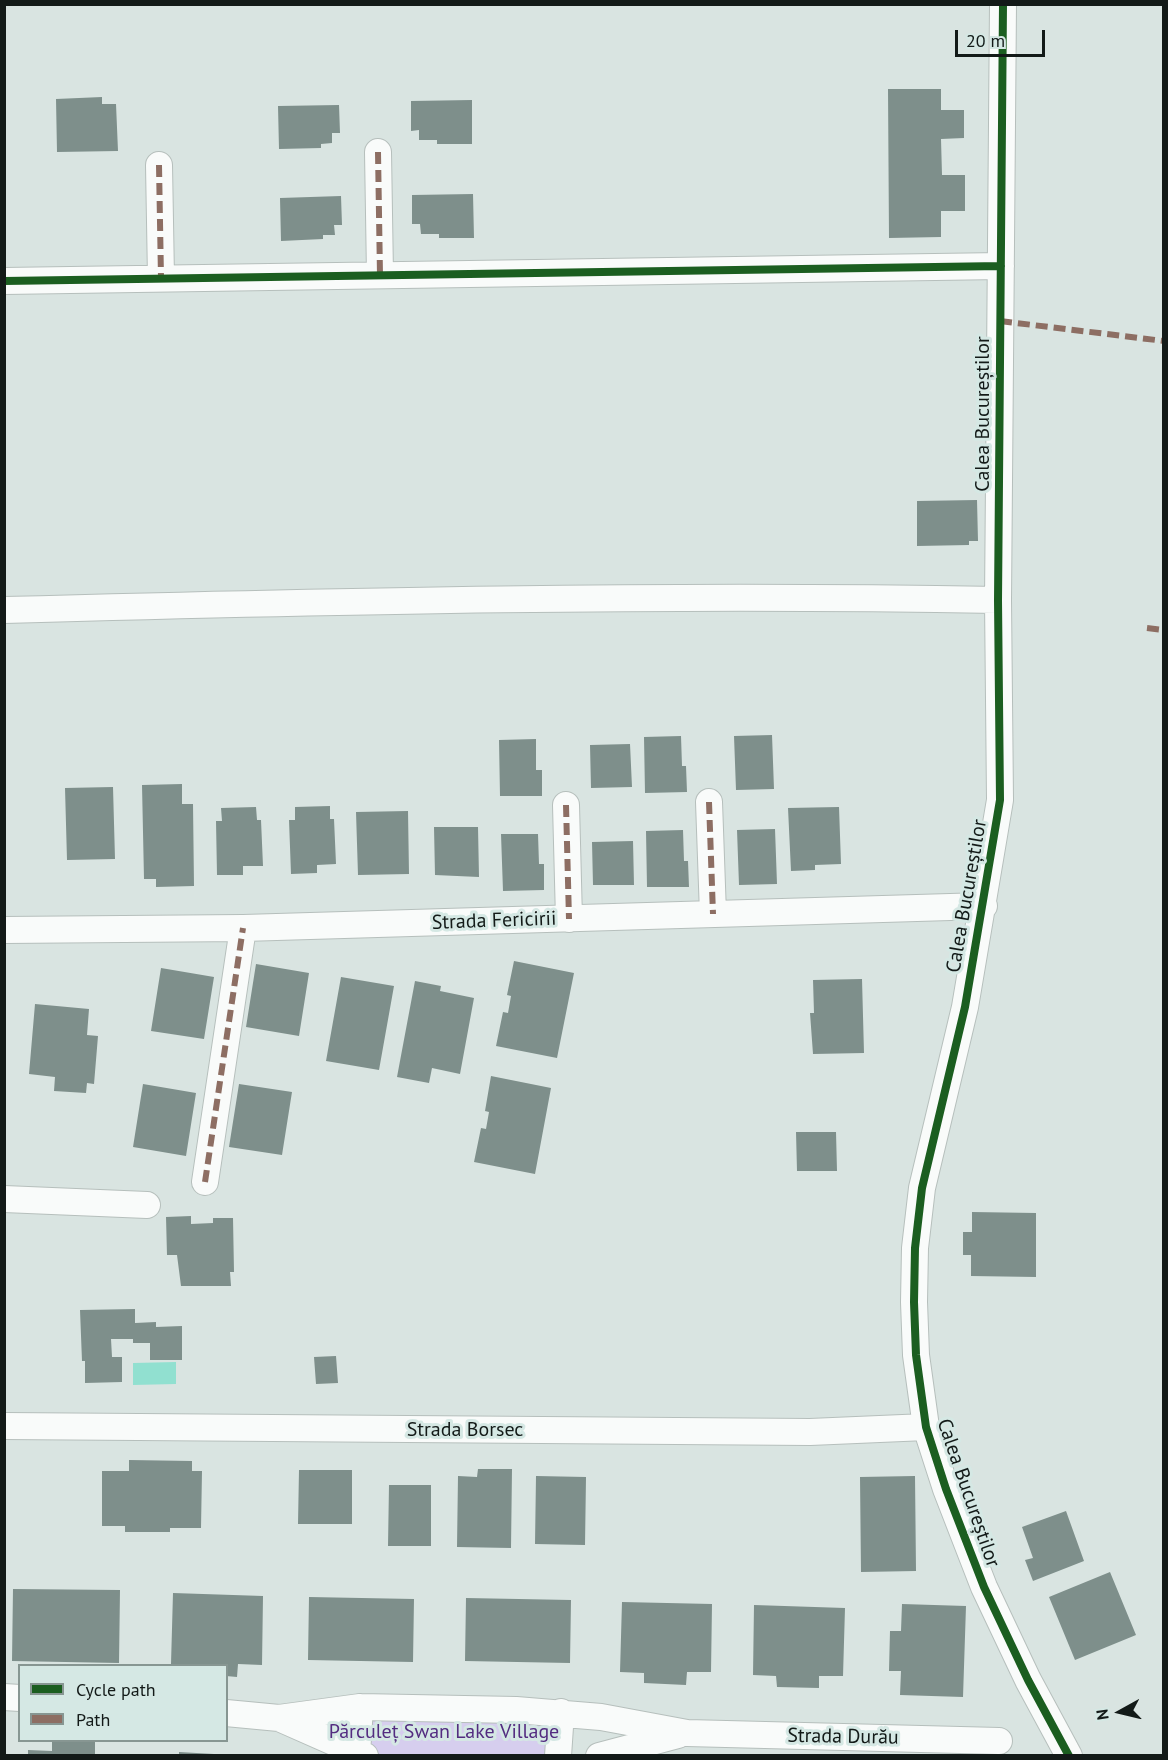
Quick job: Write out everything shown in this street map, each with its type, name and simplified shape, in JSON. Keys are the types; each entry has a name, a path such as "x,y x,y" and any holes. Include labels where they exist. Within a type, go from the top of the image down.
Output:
{"street":[{"name":"Calea Bucureștilor","path":"1003,4 998,600 1000,800 984,906 965,1007 922,1188 915,1248 914,1302 916,1355 926,1427 984,1587 1028,1680 1069,1755"},
{"path":"378,152 380,275"},
{"path":"159,165 161,279"},
{"path":"4,281 1001,266"},
{"path":"4,610 560,598 767,597 998,600"},
{"path":"709,802 713,914"},
{"path":"566,805 569,919"},
{"name":"Strada Fericirii","path":"4,930 243,928 984,906"},
{"path":"205,1182 243,928"},
{"path":"4,1199 147,1205"},
{"name":"Strada Borsec","path":"4,1426 798,1432 926,1427"},
{"path":"360,1707 361,1754"},
{"name":"Strada Durău","path":"228,1713 279,1718 360,1707 561,1712 687,1733 999,1741"},
{"path":"558,1755 561,1712"},
{"name":"Strada Durău","path":"279,1718 361,1754"},
{"name":"Strada Durău","path":"599,1755 687,1733"}],"green space":[{"name":"Părculeț Swan Lake Village","path":"360,1707 561,1712 558,1755 365,1756"}],"shaded area":[{"path":"176,1362 176,1384 133,1385 133,1363"}],"building":[{"path":"888,89 941,89 941,110 964,110 964,138 941,139 942,175 965,175 965,211 941,211 941,237 889,238"},
{"path":"102,97 102,104 116,104 118,151 57,152 56,99"},
{"path":"472,100 472,144 437,144 437,140 419,140 419,130 411,131 411,101"},
{"path":"339,105 340,133 332,133 332,143 321,144 321,148 279,149 278,106"},
{"path":"473,194 474,238 439,238 439,234 421,234 420,224 412,224 412,195"},
{"path":"341,196 342,225 334,225 335,235 323,235 323,239 281,241 280,198"},
{"path":"977,500 978,541 969,541 969,545 917,546 917,501"},
{"path":"772,735 774,789 736,790 734,736"},
{"path":"681,736 682,766 686,766 687,792 645,793 644,737"},
{"path":"536,739 536,770 542,770 542,796 500,796 499,740"},
{"path":"630,744 632,787 591,788 590,745"},
{"path":"182,784 182,804 193,804 194,886 156,887 156,879 144,879 142,785"},
{"path":"113,787 115,859 67,860 65,788"},
{"path":"330,806 330,819 334,819 336,864 317,865 317,873 291,874 289,820 295,820 295,807"},
{"path":"256,807 257,820 261,820 263,866 243,866 243,875 217,875 216,821 222,821 221,808"},
{"path":"839,807 841,864 815,865 815,870 791,871 788,808"},
{"path":"408,811 409,874 358,875 356,812"},
{"path":"434,827 478,827 479,877 435,875"},
{"path":"775,829 777,884 739,885 737,830"},
{"path":"683,830 684,861 688,861 689,887 647,887 646,831"},
{"path":"501,834 538,834 539,864 544,864 544,890 503,891"},
{"path":"633,841 634,885 593,885 592,842"},
{"path":"514,961 574,973 557,1058 496,1046 503,1012 508,1013 511,996 507,995"},
{"path":"256,964 309,973 299,1036 246,1027"},
{"path":"161,968 214,977 204,1039 151,1031"},
{"path":"341,977 394,986 379,1070 326,1061"},
{"path":"862,979 864,1053 813,1054 810,1013 814,1013 813,980"},
{"path":"415,981 441,986 440,991 474,998 460,1074 432,1068 429,1083 397,1077"},
{"path":"35,1004 89,1009 87,1035 98,1036 94,1084 87,1083 86,1093 54,1091 55,1077 29,1074"},
{"path":"491,1076 551,1088 535,1174 474,1162 481,1128 486,1129 489,1112 485,1111"},
{"path":"143,1084 196,1093 186,1156 133,1147"},
{"path":"239,1084 292,1092 282,1155 229,1147"},
{"path":"796,1132 836,1132 837,1171 797,1171"},
{"path":"972,1212 1036,1213 1036,1277 971,1276 971,1255 963,1255 963,1232 972,1232"},
{"path":"191,1216 191,1224 213,1223 213,1218 233,1218 234,1272 230,1272 231,1286 181,1286 177,1255 167,1255 166,1217"},
{"path":"135,1309 135,1323 156,1322 156,1327 182,1326 182,1360 150,1360 150,1343 133,1343 133,1339 111,1339 112,1357 122,1357 122,1382 85,1383 80,1310"},
{"path":"336,1356 338,1383 316,1384 314,1357"},
{"path":"129,1460 192,1461 192,1471 202,1471 201,1528 170,1528 170,1532 125,1532 125,1526 102,1526 102,1471 129,1471"},
{"path":"478,1469 512,1469 511,1548 457,1547 458,1476 477,1477"},
{"path":"299,1470 352,1470 352,1524 298,1524"},
{"path":"536,1476 586,1477 585,1545 535,1544"},
{"path":"915,1476 916,1571 861,1572 860,1477"},
{"path":"389,1485 431,1485 431,1546 388,1546"},
{"path":"1066,1511 1084,1561 1033,1581 1025,1560 1033,1558 1022,1527"},
{"path":"1110,1572 1136,1635 1075,1660 1049,1597"},
{"path":"13,1589 120,1590 119,1663 12,1661"},
{"path":"173,1593 263,1596 262,1665 238,1664 237,1677 228,1676 228,1664 171,1664"},
{"path":"309,1597 414,1599 413,1662 308,1660"},
{"path":"466,1598 571,1600 570,1663 465,1661"},
{"path":"622,1602 712,1604 711,1672 687,1672 686,1685 644,1683 644,1673 620,1672"},
{"path":"902,1604 966,1606 963,1697 900,1695 901,1671 889,1671 890,1631 901,1631"},
{"path":"754,1605 845,1608 843,1676 819,1676 819,1688 777,1687 776,1676 753,1675"},
{"path":"52,1742 95,1742 95,1756 28,1756 28,1750 52,1751"},
{"path":"179,1752 214,1754 214,1756 179,1756"}],"marked path":[{"path":"378,152 380,275"},
{"path":"159,165 161,278"},
{"path":"1000,321 1164,341"},
{"path":"1147,628 1164,630"},
{"path":"709,802 713,914"},
{"path":"566,805 569,919"},
{"path":"205,1182 243,928"}],"cycle path":[{"path":"1003,4 998,600 1000,800 965,1007 922,1188 915,1248 914,1302 916,1355 926,1427 946,1489 984,1587 1028,1680 1069,1756"},
{"path":"4,281 1001,266"}]}
